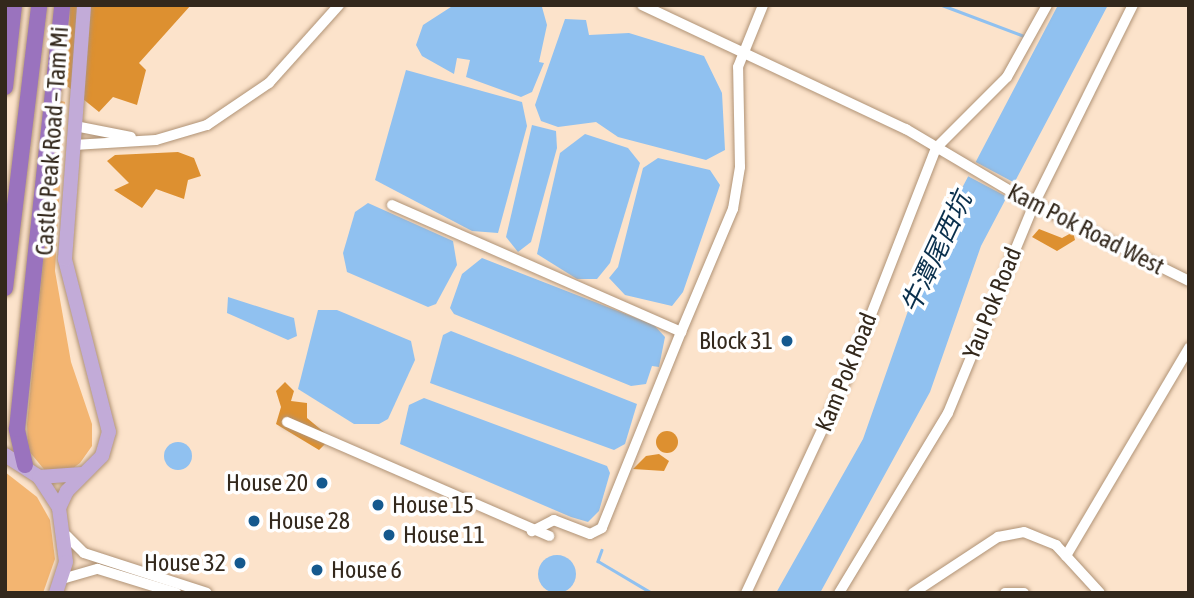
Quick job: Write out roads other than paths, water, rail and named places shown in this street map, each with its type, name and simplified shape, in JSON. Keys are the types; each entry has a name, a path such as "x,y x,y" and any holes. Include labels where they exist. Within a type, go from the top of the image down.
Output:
{"highway":[{"path":"5,40 14,5"},
{"path":"5,87 14,5"},
{"path":"5,286 39,5"},
{"path":"25,465 17,429 62,5"}],"main road":[{"name":"Castle Peak Road – Tam Mi","path":"60,508 82,474 102,456 109,432 67,279 84,5"},
{"path":"5,455 25,465 39,477 60,508 67,536 62,579 56,593"},
{"path":"39,477 82,474"}],"street":[{"path":"74,145 172,136 207,125 269,83 339,5"},
{"path":"642,5 745,49 936,148 1007,77 1047,5"},
{"path":"532,531 554,520 590,534 602,528 733,209 740,167 737,75 763,5"},
{"name":"Yau Pok Road","path":"839,593 948,413 1034,202 1133,5"},
{"path":"75,126 127,137 172,136"},
{"name":"Kam Pok Road West","path":"936,148 1022,198 1189,281"},
{"name":"Kam Pok Road","path":"746,593 846,379 936,148"},
{"path":"392,205 681,332"},
{"path":"1066,556 1189,348"},
{"path":"287,422 532,531 549,536"},
{"path":"913,593 1006,534 1041,536 1066,556 1100,593"},
{"path":"67,536 91,556 208,593"},
{"path":"62,579 98,569 176,593"},
{"path":"1005,593 1024,593"}],"water":[{"path":"454,5 542,7 547,25 539,62 544,63 532,92 521,97 466,77 470,60 457,58 454,74 422,56 416,45 423,25"},
{"name":"牛潭尾西坑","path":"1058,5 1108,5 981,246 930,392 820,593 776,593 863,439 929,251"},
{"path":"565,19 586,20 589,35 629,33 704,56 722,93 725,150 706,160 618,137 596,122 558,127 541,121 535,105"},
{"path":"406,70 522,102 527,126 498,233 472,231 375,180"},
{"path":"532,125 556,131 557,148 531,242 518,252 506,237"},
{"path":"585,134 628,148 640,163 610,263 597,279 577,279 537,254 560,153"},
{"path":"658,158 710,170 720,185 683,292 672,306 625,295 609,278 618,267 643,168"},
{"path":"368,203 453,241 457,265 436,304 428,307 347,272 343,253 355,212"},
{"path":"482,258 654,325 665,337 659,367 652,366 646,384 631,386 454,314 450,308 462,274"},
{"path":"228,297 294,318 297,336 288,340 227,313"},
{"path":"318,310 337,310 411,341 415,360 388,419 379,424 354,424 298,389"},
{"path":"451,331 637,404 625,444 614,450 430,383 443,335"},
{"path":"424,398 607,466 610,473 599,511 588,522 571,517 400,444 409,405"},
{"path":"178,442 188,446 192,456 188,466 178,470 168,466 164,456 168,446"},
{"path":"309,513 326,522 324,531 301,525 302,514"},
{"path":"557,555 571,560 576,574 571,588 557,593 543,588 538,574 543,560"}],"waterway":[{"path":"942,5 1024,36"},
{"path":"602,550 598,561 652,593"}],"place":[{"name":"Block 31","path":"787,341"},
{"name":"House 20","path":"322,483"},
{"name":"House 15","path":"378,505"},
{"name":"House 28","path":"254,521"},
{"name":"House 11","path":"389,535"},
{"name":"House 32","path":"240,563"},
{"name":"House 6","path":"317,570"}]}
